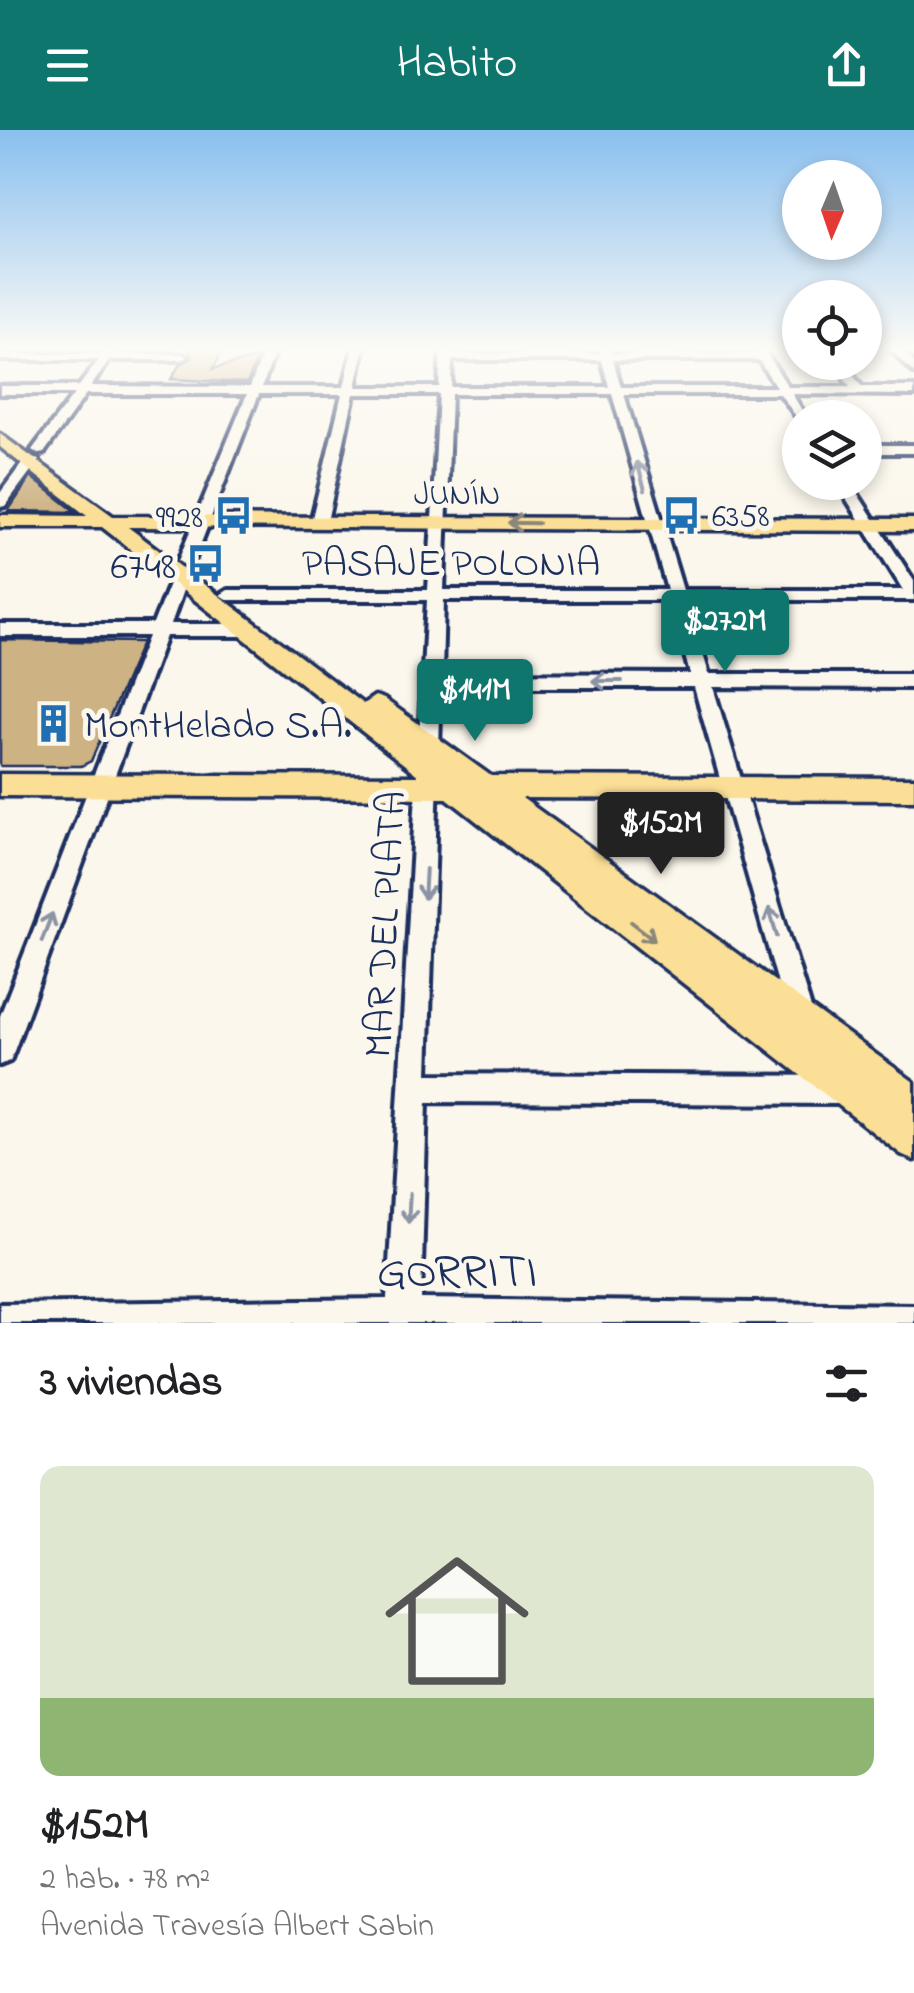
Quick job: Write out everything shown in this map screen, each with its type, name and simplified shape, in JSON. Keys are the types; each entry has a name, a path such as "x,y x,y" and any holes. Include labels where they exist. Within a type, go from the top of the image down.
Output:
{"main road":[{"path":"0,426 110,522 228,596 446,775 914,1141"},
{"path":"0,438 36,455 139,522 183,569 250,630 446,775 906,1092"},
{"name":"JUNÍN","path":"0,521 914,525"},
{"path":"0,785 101,786 446,775 734,789 914,789"}],"street":[{"path":"0,503 74,404"},
{"path":"0,1051 158,630 250,404"},
{"path":"319,522 349,404"},
{"name":"MAR DEL PLATA","path":"403,1319 414,1088 446,775 434,680 445,404"},
{"path":"620,404 800,1016"},
{"path":"882,450 914,450"},
{"path":"854,500 914,594"},
{"name":"PASAJE POLONIA","path":"228,596 914,594"},
{"path":"0,630 250,630"},
{"path":"434,680 914,681"},
{"path":"414,1088 849,1090"},
{"name":"GORRITI","path":"0,1321 901,1322"}],"building":[{"path":"31,477 76,512 8,511"},
{"name":"MontHelado S.A.","path":"0,640 142,642 91,761 81,766 0,766"}],"place":[{"name":"6358","path":"682,515"},
{"name":"9928","path":"233,516"},
{"name":"6748","path":"206,564"},
{"name":"MontHelado S.A.","path":"54,723"}]}
